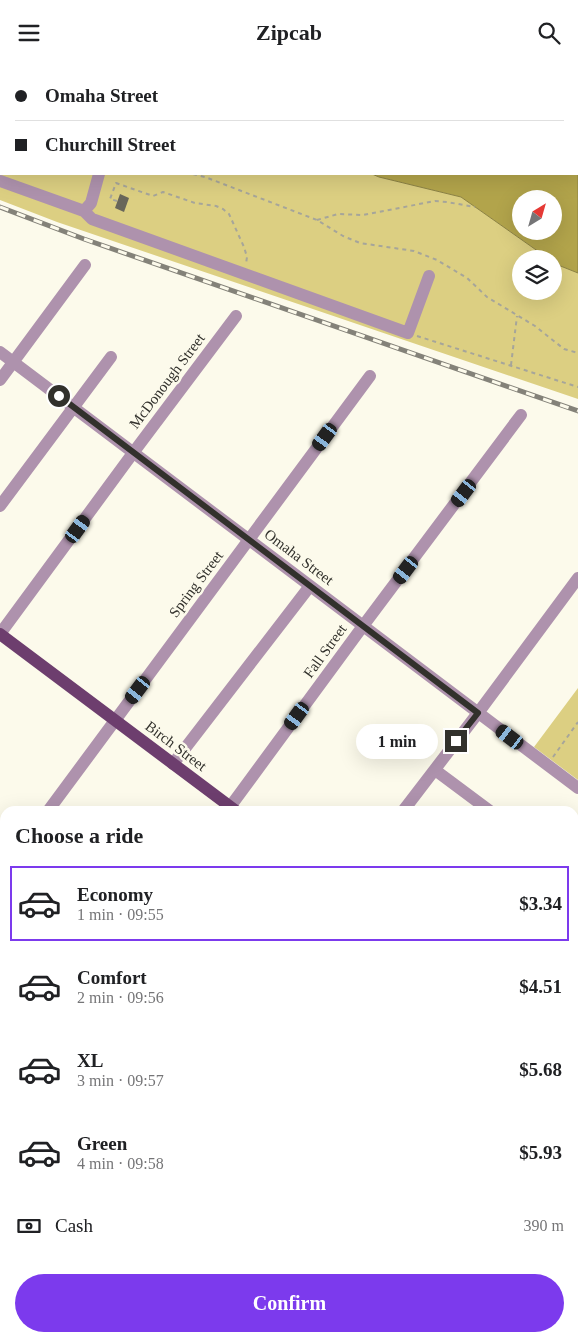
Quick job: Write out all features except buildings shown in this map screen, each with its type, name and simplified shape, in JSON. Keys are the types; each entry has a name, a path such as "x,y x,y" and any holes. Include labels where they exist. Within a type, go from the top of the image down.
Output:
{"main road":[{"name":"Birch Street","path":"0,634 226,806"}],"street":[{"path":"84,211 92,203 100,175"},
{"path":"0,181 84,211 92,219 408,333 429,276"},
{"path":"0,380 85,265"},
{"name":"McDonough Street","path":"0,634 236,316"},
{"name":"Omaha Street","path":"0,352 578,788"},
{"path":"0,507 111,357"},
{"name":"Spring Street","path":"52,806 370,376"},
{"name":"Fall Street","path":"234,806 363,626 521,415"},
{"path":"407,806 578,578"},
{"path":"173,764 310,586"},
{"path":"435,770 483,806"}],"path":[{"path":"196,175 317,220 360,243 414,251 437,260 467,277 487,297 535,326 564,349 578,353"},
{"path":"117,201 110,199 116,183 153,196 163,192 195,203 216,206 229,214 233,221 244,247 247,257 246,264"},
{"path":"317,220 338,214 363,215 435,201 475,207"},
{"path":"510,365 517,316"},
{"path":"408,333 578,387"},
{"path":"548,765 578,722"}],"shaded area":[{"path":"0,175 374,175 461,197 512,233 512,240 522,240 536,250 512,250 512,300 562,300 562,267 578,273 578,399 57,222 0,200"},
{"path":"374,175 578,175 578,273 562,267 562,250 536,250 522,240 562,240 562,190 512,190 512,233 461,197"},
{"path":"578,688 578,780 534,747"}],"railway":[{"path":"0,207 84,239 578,411"}],"route":[{"path":"59,396 478,713 456,741"}]}
